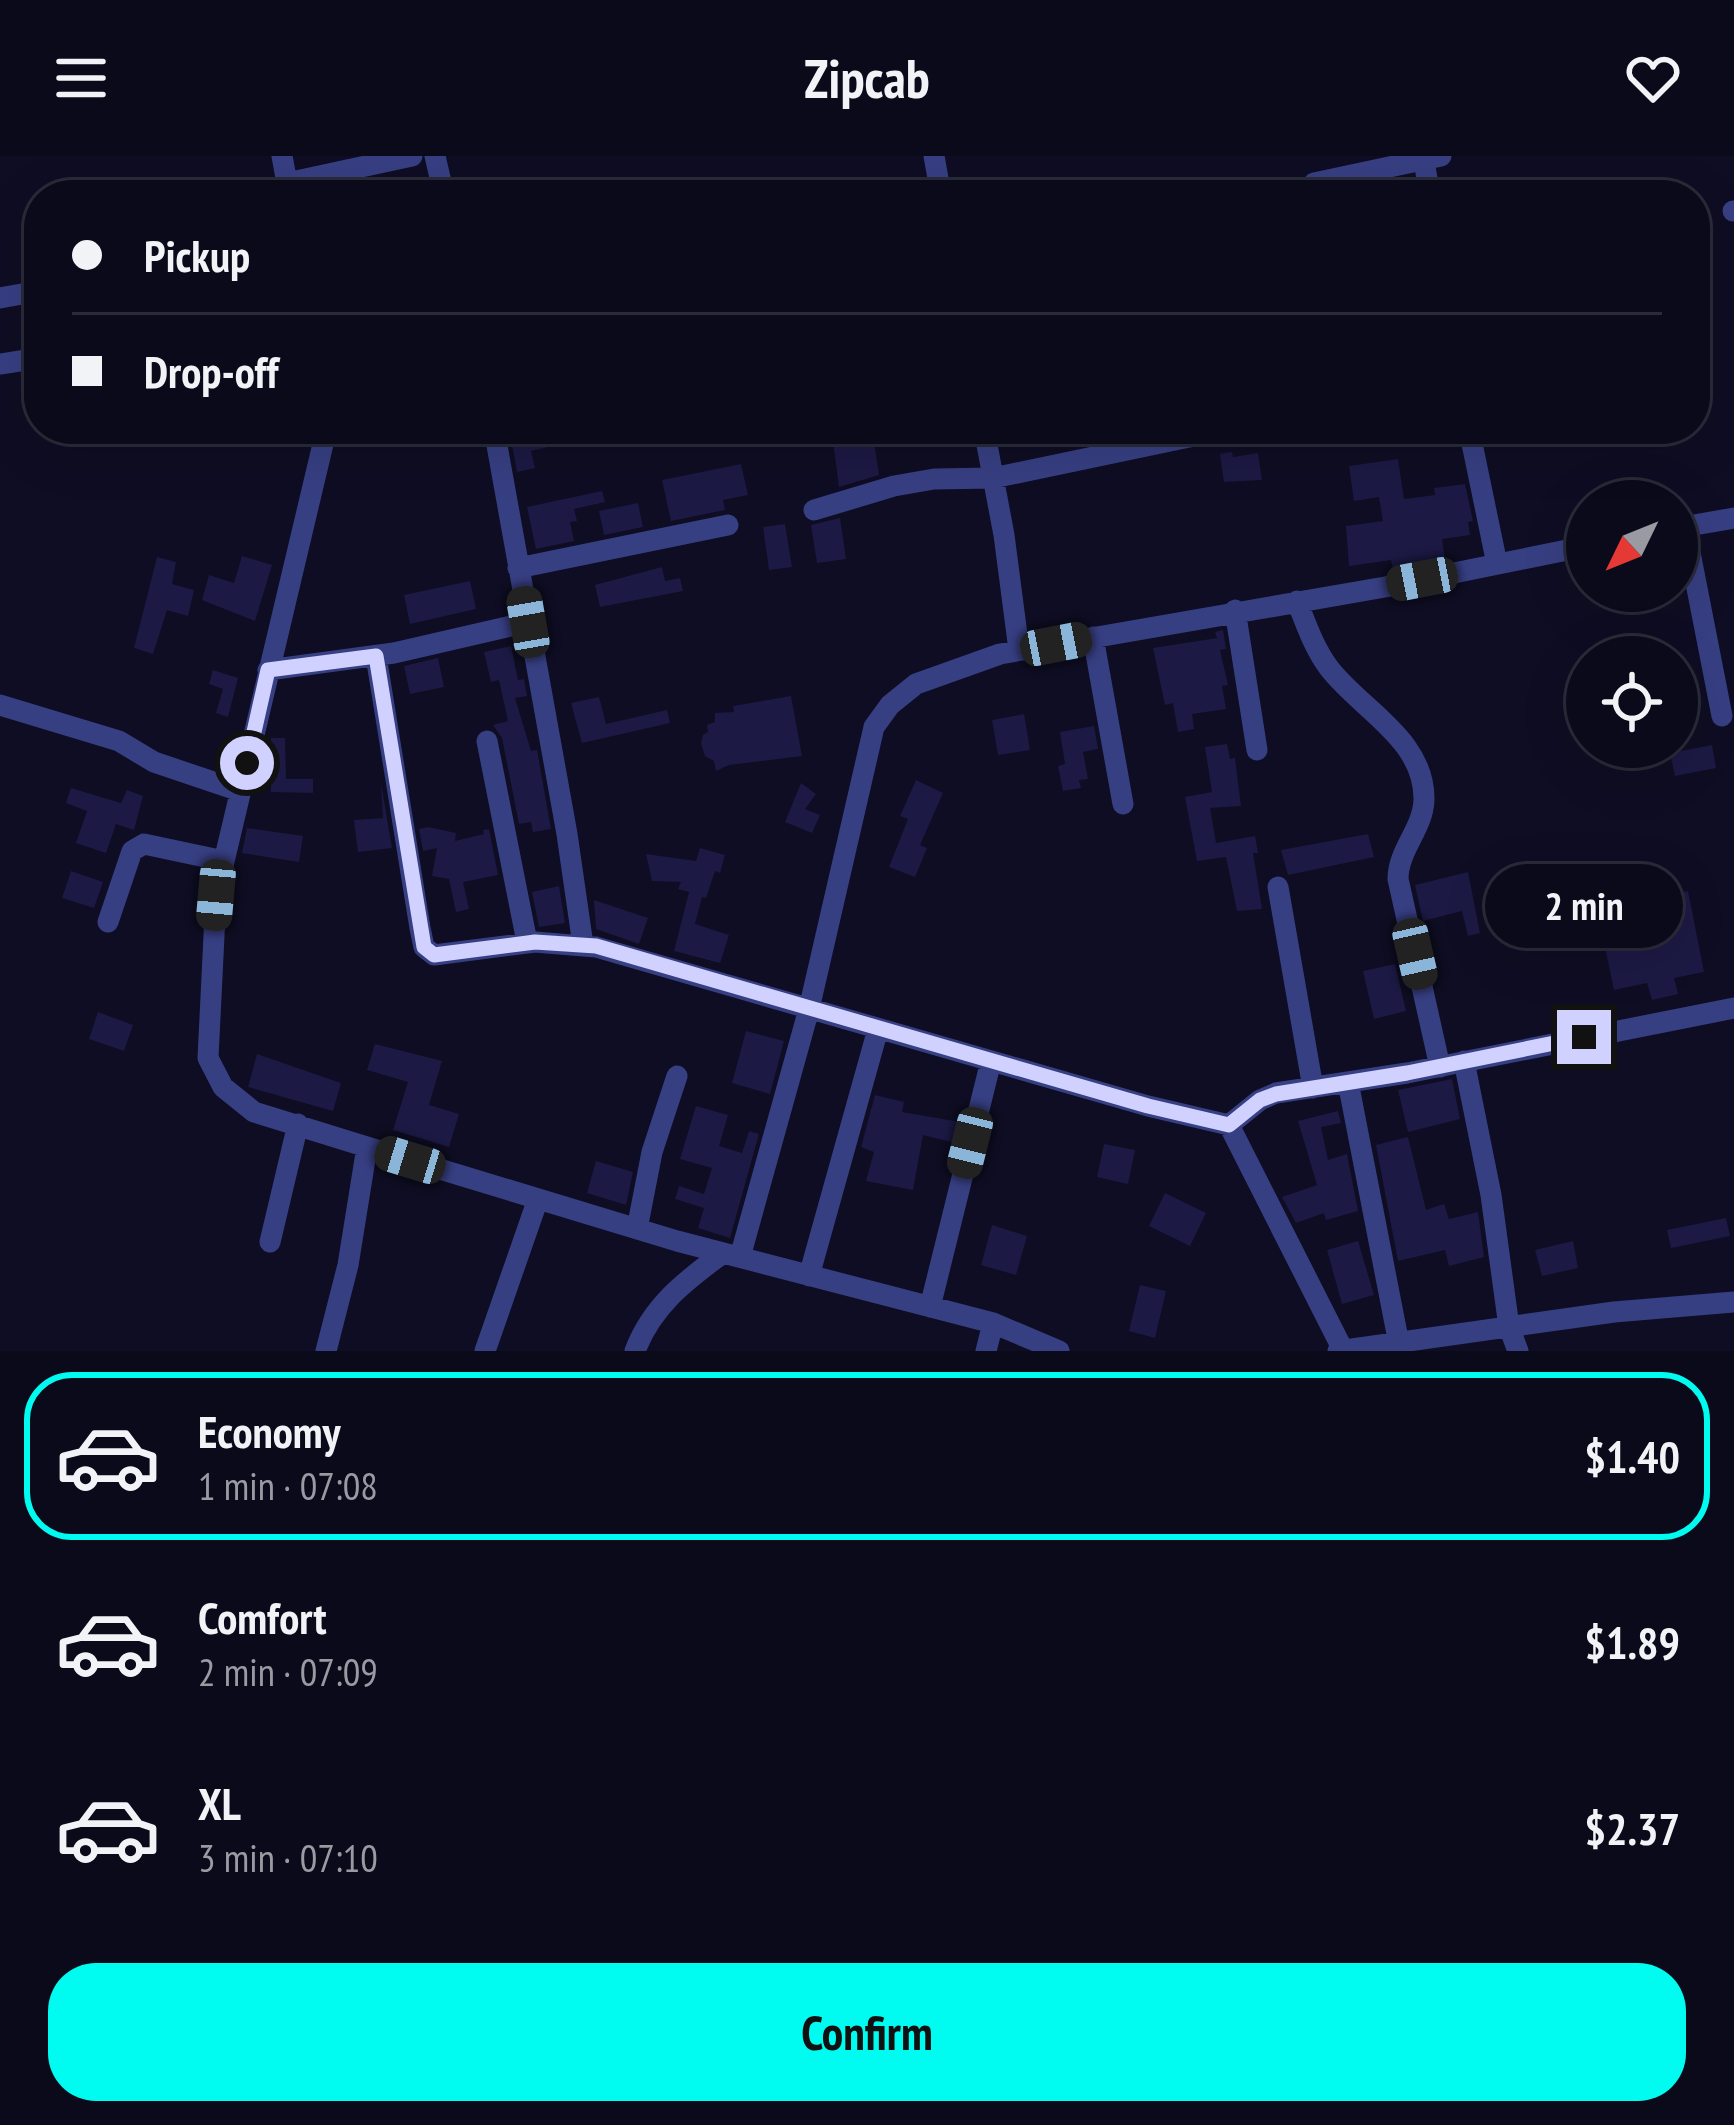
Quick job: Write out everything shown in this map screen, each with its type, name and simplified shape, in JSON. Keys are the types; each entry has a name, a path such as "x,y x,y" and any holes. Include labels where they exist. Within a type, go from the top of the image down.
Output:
{"street":[{"path":"329,180 412,156"},
{"path":"1327,180 1429,157"},
{"path":"322,444 216,895 208,1058 223,1087 245,1107 367,1148 637,1229 993,1323 1059,1351"},
{"path":"497,444 583,945"},
{"path":"987,444 1019,650"},
{"path":"814,510 894,486 934,479 993,478 1157,444"},
{"path":"1472,444 1497,564"},
{"path":"1698,525 1734,518"},
{"path":"518,568 728,525"},
{"path":"634,1351 645,1325 676,1287 731,1255 809,1009 874,728 890,705 916,684 1019,650 1566,550"},
{"path":"1297,601 1317,651 1342,683 1400,737 1413,757 1423,788 1423,810 1400,860 1398,879 1440,1066"},
{"path":"1698,606 1722,716"},
{"path":"1235,610 1258,750"},
{"path":"268,670 455,642 528,622"},
{"path":"1093,637 1123,805"},
{"path":"376,656 424,947 434,955 527,942 583,945 1229,1125"},
{"path":"0,705 119,741 154,763 240,791"},
{"path":"488,741 527,942"},
{"path":"108,922 133,851 144,844 224,861"},
{"path":"1278,887 1312,1088"},
{"path":"1229,1125 1260,1100 1734,1008"},
{"path":"809,1276 878,1029"},
{"path":"930,1307 991,1061"},
{"path":"1464,1061 1491,1196 1509,1328 1518,1351"},
{"path":"637,1229 652,1152 677,1076"},
{"path":"1348,1082 1399,1344"},
{"path":"270,1242 298,1124"},
{"path":"1229,1125 1341,1350 1614,1312 1734,1302"},
{"path":"326,1351 348,1265 367,1148"},
{"path":"484,1351 538,1199"},
{"path":"986,1351 993,1323"}],"building":[{"path":"512,444 551,444 531,451 535,468 517,472"},
{"path":"833,444 874,444 879,475 839,487"},
{"path":"1232,452 1233,457 1258,453 1262,480 1224,482 1220,454"},
{"path":"1398,459 1404,499 1465,484 1473,521 1468,522 1470,535 1442,539 1445,560 1393,570 1391,560 1349,566 1346,526 1383,521 1379,497 1354,501 1349,466"},
{"path":"741,464 748,495 723,500 725,510 671,521 662,480"},
{"path":"602,491 605,502 574,509 577,521 570,522 574,541 536,549 527,507"},
{"path":"638,503 643,527 604,535 599,511"},
{"path":"840,518 846,559 817,563 811,525"},
{"path":"785,524 792,567 769,570 763,527"},
{"path":"242,556 272,565 255,621 202,600 209,575 234,583"},
{"path":"157,557 176,562 172,584 194,590 188,616 167,610 153,654 134,648"},
{"path":"662,567 665,581 680,578 683,591 600,607 595,585"},
{"path":"470,581 476,609 410,624 404,595"},
{"path":"1223,630 1226,649 1220,650 1228,685 1222,686 1226,709 1192,714 1194,729 1178,732 1173,703 1165,705 1153,648 1217,638 1215,632"},
{"path":"511,646 518,680 524,679 527,696 515,698 531,751 537,750 551,829 533,832 531,822 519,824 502,738 493,725 508,721 499,680 491,682 484,652"},
{"path":"438,658 444,687 410,694 404,666"},
{"path":"213,670 238,678 228,717 216,713 223,689 209,684"},
{"path":"791,696 802,756 729,765 716,771 701,743 707,725 715,722 715,713"},
{"path":"599,697 606,724 667,710 670,723 582,743 571,703"},
{"path":"1024,714 1030,750 998,755 992,720"},
{"path":"1094,726 1098,749 1083,752 1088,779 1079,780 1081,788 1063,791 1058,766 1065,764 1060,732"},
{"path":"271,738 285,738 286,779 313,779 313,793 271,792"},
{"path":"1227,744 1230,759 1235,758 1241,806 1210,808 1216,843 1255,836 1258,853 1253,853 1262,909 1237,911 1226,857 1197,861 1185,797 1212,792 1205,747"},
{"path":"1712,745 1716,768 1675,776 1673,768 1698,768 1698,748"},
{"path":"916,780 943,793 920,845 927,848 915,877 889,867 908,819 900,816"},
{"path":"381,783 392,848 358,852 354,820 383,818"},
{"path":"801,783 816,794 805,809 820,815 812,833 785,822"},
{"path":"71,788 121,803 127,790 143,796 134,830 116,824 106,853 76,843 87,811 66,803"},
{"path":"247,828 303,836 299,862 242,853"},
{"path":"419,829 456,833 455,841 489,829 498,875 463,882 469,909 456,912 449,879 432,876 437,848 423,851"},
{"path":"1368,834 1374,857 1288,875 1281,850"},
{"path":"700,848 725,855 720,873 715,871 706,898 702,897 695,924 729,935 720,963 674,951 689,892 678,889 681,882 652,881 646,854 696,861"},
{"path":"71,871 103,882 94,908 62,898"},
{"path":"1468,872 1480,933 1468,936 1462,911 1423,921 1415,885"},
{"path":"559,886 565,923 539,927 532,892"},
{"path":"1688,891 1704,972 1674,978 1678,994 1652,1000 1647,983 1614,990 1594,895 1611,892 1614,906"},
{"path":"594,900 648,918 639,944 596,929"},
{"path":"1395,964 1406,1011 1374,1019 1363,971"},
{"path":"98,1012 133,1025 124,1051 89,1039"},
{"path":"746,1031 784,1041 770,1094 732,1083"},
{"path":"375,1044 442,1061 429,1105 459,1114 449,1147 393,1130 408,1082 367,1070"},
{"path":"257,1054 341,1083 333,1111 248,1087"},
{"path":"1452,1079 1460,1119 1408,1132 1398,1090"},
{"path":"875,1095 904,1102 902,1112 960,1122 955,1143 923,1135 913,1190 866,1181 874,1152 861,1147"},
{"path":"696,1106 728,1115 719,1146 742,1153 749,1131 759,1134 730,1238 698,1228 704,1208 675,1199 679,1186 704,1194 712,1168 680,1159"},
{"path":"1338,1111 1341,1123 1321,1127 1328,1160 1347,1154 1358,1211 1326,1220 1324,1213 1296,1223 1282,1197 1317,1185 1298,1121"},
{"path":"1408,1137 1426,1210 1444,1204 1449,1219 1478,1212 1484,1257 1449,1266 1445,1250 1398,1261 1376,1145"},
{"path":"1104,1144 1135,1150 1128,1184 1097,1177"},
{"path":"596,1161 633,1172 626,1205 587,1193"},
{"path":"1165,1193 1206,1213 1190,1246 1149,1226"},
{"path":"1726,1218 1730,1236 1671,1248 1667,1230"},
{"path":"992,1225 1027,1236 1016,1275 981,1265"},
{"path":"1358,1241 1374,1295 1342,1304 1327,1250"},
{"path":"1573,1241 1578,1268 1542,1276 1535,1250"},
{"path":"1140,1285 1166,1291 1155,1338 1129,1331"}],"route":[{"path":"247,763 268,670 376,656 424,947 434,955 535,942 596,946 1148,1106 1229,1125 1260,1100 1276,1094 1584,1037"}]}
